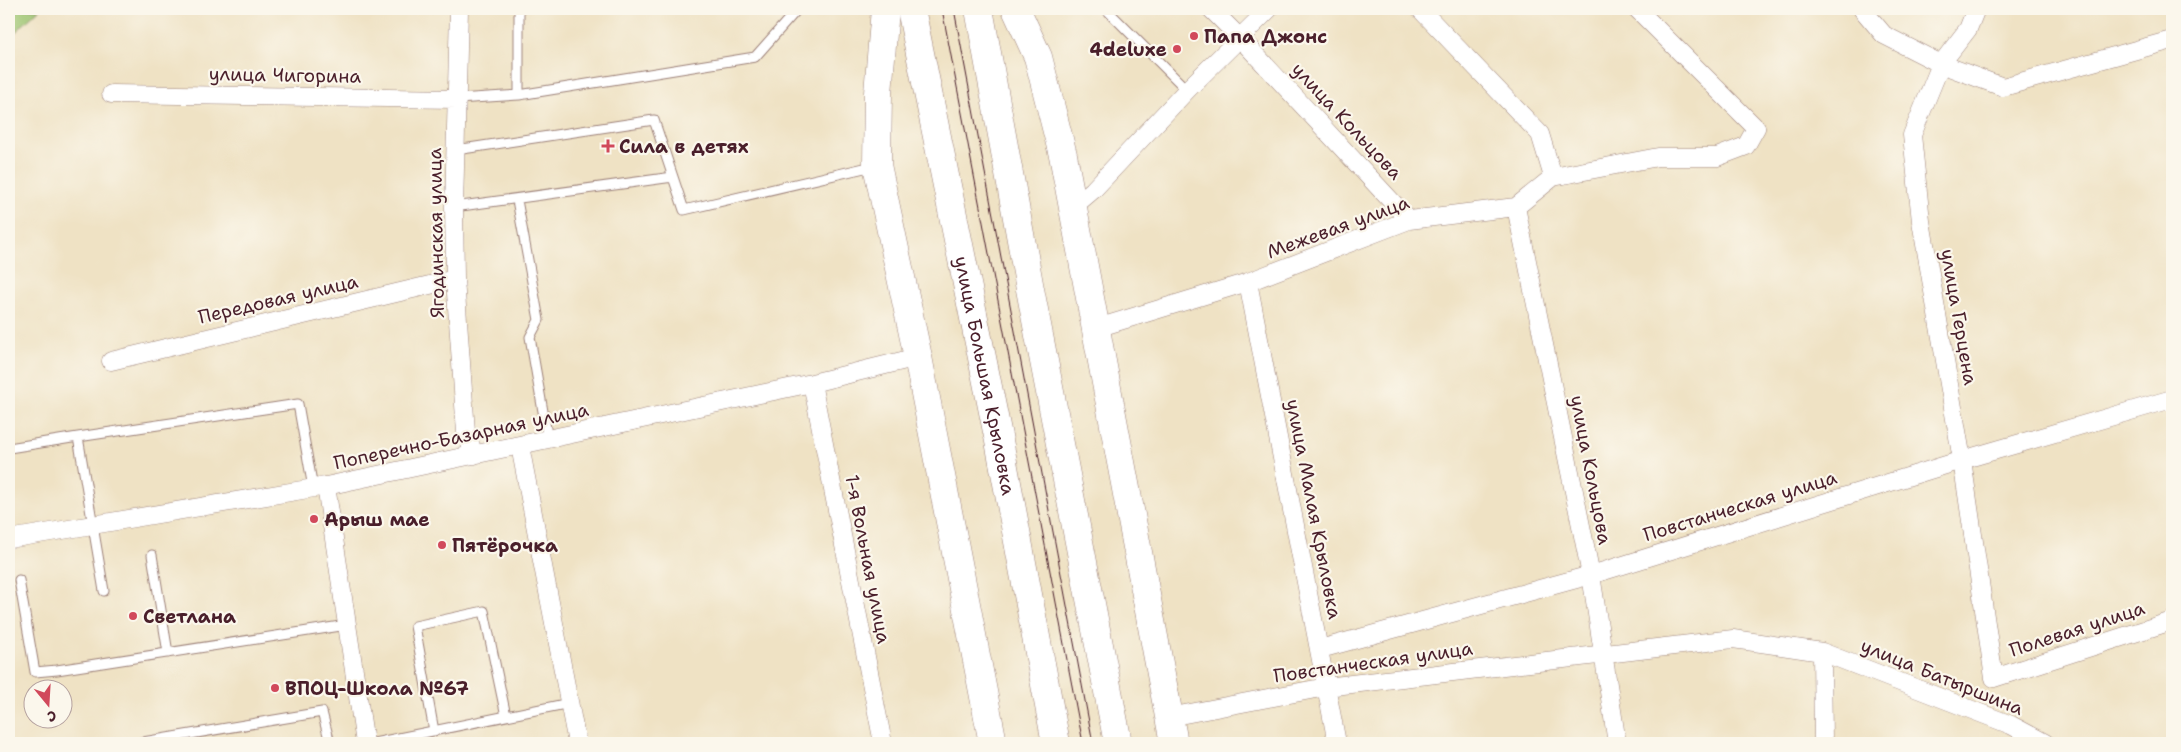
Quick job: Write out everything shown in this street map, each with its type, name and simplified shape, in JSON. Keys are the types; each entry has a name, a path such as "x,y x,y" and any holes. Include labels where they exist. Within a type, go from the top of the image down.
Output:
{"main road":[{"path":"886,9 878,93 877,165 918,357 993,743"},
{"name":"улица Большая Крыловка","path":"911,9 1000,446 1056,743"},
{"path":"979,9 1030,289 1118,743"},
{"path":"1016,9 1038,57 1053,110 1174,743"}],"street":[{"name":"Ягодинская улица","path":"459,9 454,207 455,279 466,432 474,455"},
{"name":"улица Кольцова","path":"1211,9 1409,220"},
{"path":"1073,207 1094,189 1187,90 1269,9"},
{"path":"1420,9 1540,134 1553,177"},
{"path":"1516,207 1553,177 1658,157 1717,157 1746,146 1756,128 1637,9"},
{"path":"1862,9 1884,35 1941,64 2002,87 2172,40"},
{"name":"улица Герцена","path":"1976,9 1968,30 1941,64 1912,135 1921,221 1962,460 1994,678"},
{"name":"улица Чигорина","path":"111,94 458,99"},
{"name":"улица Кольцова","path":"1516,207 1591,575 1617,743"},
{"name":"Межевая улица","path":"1096,328 1248,282 1409,220 1516,207"},
{"name":"Передовая улица","path":"111,361 455,279"},
{"name":"улица Малая Крыловка","path":"1248,282 1337,743"},
{"name":"Поперечно-Базарная улица","path":"9,539 320,487 812,383 918,357"},
{"name":"1-я Вольная улица","path":"812,383 883,743"},
{"name":"Повстанческая улица","path":"1320,649 1591,575 1962,460 2172,400"},
{"path":"520,446 577,743"},
{"path":"320,487 347,625 365,743"},
{"name":"Полевая улица","path":"1994,678 2172,621"},
{"name":"Повстанческая улица","path":"1170,717 1326,687 1733,639 1822,652"},
{"path":"1822,652 1823,743"},
{"name":"улица Батыршина","path":"1822,652 2011,726 2045,743"}],"lane":[{"path":"519,9 519,96"},
{"path":"458,99 519,96 755,57 794,12 794,9"},
{"path":"1106,9 1187,90"},
{"path":"456,150 654,120 684,210 877,165"},
{"path":"454,207 517,200 673,177"},
{"path":"517,200 539,320 530,337 548,440"},
{"path":"9,448 298,404 320,487"},
{"path":"78,436 104,591"},
{"path":"152,555 168,653"},
{"path":"19,580 35,672 347,625"},
{"path":"434,731 415,626 484,611 506,716"},
{"path":"374,743 570,703"},
{"path":"138,743 322,712 330,743"}],"green space":[{"path":"9,9 40,9 9,38"}],"tram line":[{"path":"942,9 1083,743"},
{"path":"954,9 1093,743"}],"place":[{"name":"Папа Джонс","path":"1194,36"},
{"name":"4deluxe","path":"1177,49"},
{"name":"Сила в детях","path":"608,146"},
{"name":"Арыш мае","path":"314,519"},
{"name":"Пятёрочка","path":"442,545"},
{"name":"Светлана","path":"133,616"},
{"name":"ВПОЦ-Школа №67","path":"275,688"}]}
